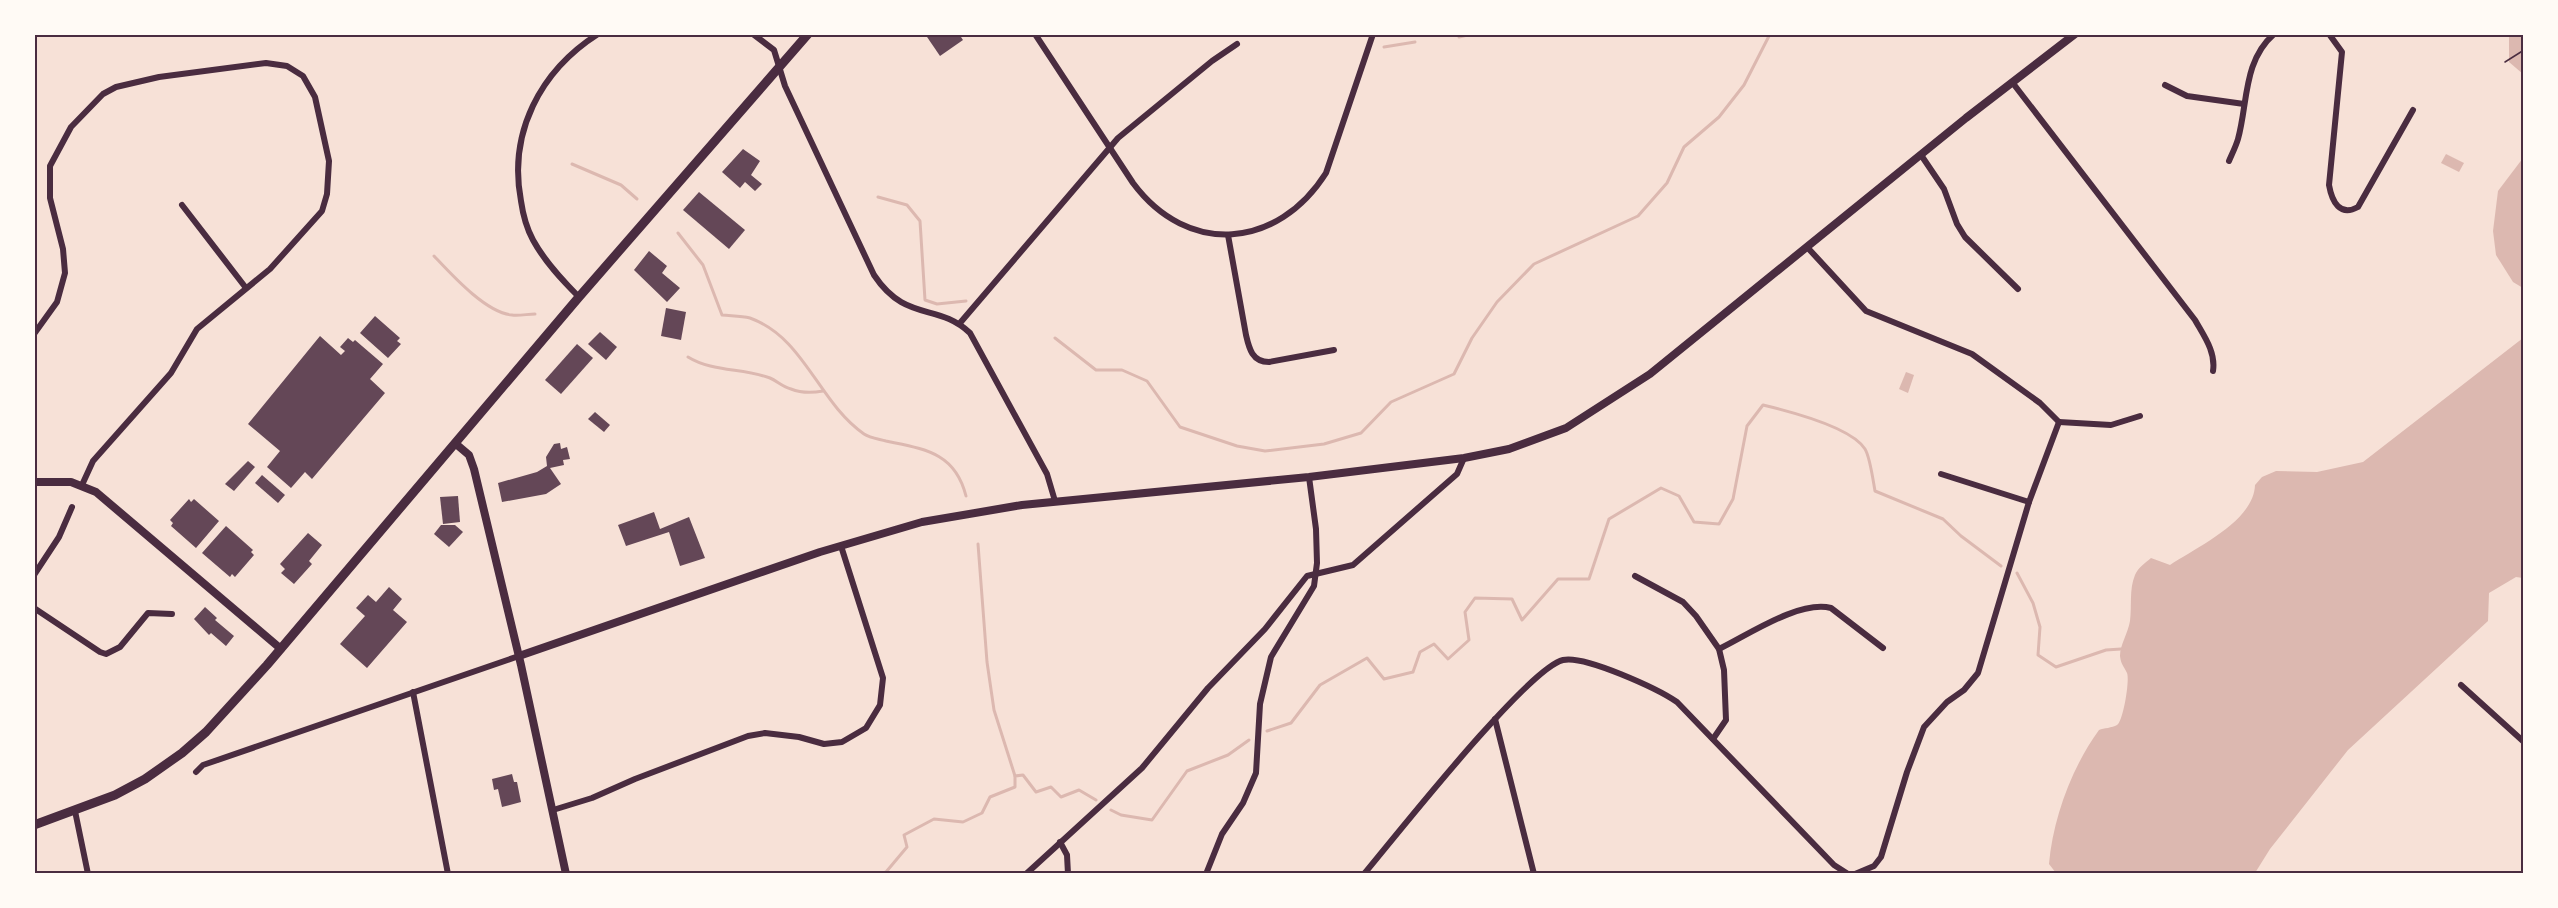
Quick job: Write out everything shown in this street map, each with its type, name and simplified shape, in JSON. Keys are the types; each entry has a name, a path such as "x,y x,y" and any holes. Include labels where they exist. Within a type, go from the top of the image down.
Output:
{"main road":[{"path":"34,825 114,795 154,773 182,753 219,718 281,649 579,297 808,34"},
{"path":"34,482 58,480 82,485 108,501 281,649"}],"street":[{"path":"579,297 555,272 528,228 519,188 519,149 532,104 546,82 571,55 598,34"},
{"path":"753,34 774,50 785,86 882,288 910,308 960,323 970,333 1047,474 1055,501"},
{"path":"1036,35 1138,190 1170,219 1192,230 1228,235 1247,232 1275,221 1294,209 1317,188 1326,173 1373,34"},
{"path":"196,772 203,765 413,692 841,546 922,522 1055,501 1309,477 1464,458 1532,442 1566,428 1650,374 2012,82 2075,34"},
{"path":"2229,161 2238,142 2255,59 2274,34"},
{"path":"2329,34 2342,52 2329,186 2336,204 2344,211 2358,207 2413,110"},
{"path":"960,323 1121,135 1237,44"},
{"path":"34,334 57,302 64,283 63,249 48,185 50,166 71,127 104,94 116,87 159,77 266,63 282,64 303,76 315,97 329,162 324,205 315,221 270,269 197,329 171,373 93,461 82,485"},
{"path":"2012,82 2195,320 2211,350 2214,361 2213,371"},
{"path":"2164,85 2187,96 2244,104"},
{"path":"1921,155 1944,189 1957,224 1965,237 2018,289"},
{"path":"182,205 246,288"},
{"path":"1228,235 1249,350 1254,356 1263,362 1269,362 1334,350"},
{"path":"1807,247 1866,311 1972,354 2040,403 2059,422 2111,425 2140,416"},
{"path":"1855,873 1874,866 1881,857 1909,764 1924,727 1947,702 1964,690 1978,673 2029,502 2059,422"},
{"path":"456,444 469,455 474,469 519,656 566,873"},
{"path":"1026,873 1142,768 1208,688 1265,629 1307,576 1353,565 1457,474 1464,458"},
{"path":"1941,474 2029,502"},
{"path":"1206,873 1222,834 1243,803 1256,773 1260,704 1271,657 1309,596 1316,574 1316,521 1309,477"},
{"path":"34,575 59,537 72,507"},
{"path":"553,810 592,798 748,736 765,733 817,743 832,743 850,739 866,728 880,705 882,678 841,546"},
{"path":"1635,576 1683,602 1696,616 1719,650 1724,670 1726,720 1713,740"},
{"path":"1719,650 1795,612 1821,606 1831,608 1883,648"},
{"path":"34,608 106,654 120,646 148,613 172,614"},
{"path":"1364,873 1495,719 1550,665 1574,658 1595,664 1668,696 1687,711 1844,873"},
{"path":"2461,685 2523,742"},
{"path":"413,692 448,873"},
{"path":"1495,719 1534,873"},
{"path":"75,811 88,873"},
{"path":"1060,842 1067,855 1068,873"}],"path":[{"path":"2505,62 2523,50"}],"shaded area":[{"path":"2509,35 2523,35 2523,74 2509,62"},
{"path":"2446,154 2464,163 2459,172 2441,163"},
{"path":"2523,158 2523,288 2513,282 2496,255 2493,231 2498,191"},
{"path":"2523,338 2523,578 2516,577 2489,593 2488,621 2348,750 2270,849 2255,873 2056,873 2049,864 2051,847 2059,811 2072,777 2099,730 2117,725 2124,709 2128,677 2120,652 2130,621 2131,592 2136,572 2151,558 2170,565 2222,532 2245,510 2252,498 2255,485 2262,477 2276,471 2317,472 2363,462"},
{"path":"1906,372 1914,375 1908,393 1899,389"}],"building":[{"path":"925,34 959,34 963,40 940,56"},
{"path":"743,149 760,161 751,175 762,184 755,191 745,182 740,188 722,172"},
{"path":"699,192 745,230 729,249 683,210"},
{"path":"649,251 667,266 662,273 680,288 667,302 634,270"},
{"path":"666,308 686,312 681,340 661,336"},
{"path":"375,316 400,338 397,341 401,344 388,358 360,333"},
{"path":"600,332 617,347 606,360 588,344"},
{"path":"320,336 341,355 345,351 340,347 348,338 353,342 355,340 383,364 370,379 385,393 312,479 305,472 291,488 267,467 280,451 248,424"},
{"path":"577,344 593,358 561,394 545,380"},
{"path":"595,412 610,425 604,432 588,419"},
{"path":"560,443 561,449 567,447 570,459 563,460 564,465 550,468 561,484 546,494 502,502 498,483 537,472 547,466 546,457 554,444"},
{"path":"248,461 255,467 234,491 225,484"},
{"path":"262,475 285,495 278,503 255,483"},
{"path":"458,496 460,522 443,524 440,497"},
{"path":"189,499 191,502 194,499 219,521 196,548 171,526 173,523 170,520"},
{"path":"654,512 660,529 689,517 705,558 680,566 669,532 626,546 618,525"},
{"path":"441,525 455,525 463,532 449,547 434,534"},
{"path":"226,526 253,550 251,552 254,555 235,577 232,574 230,577 202,553"},
{"path":"308,533 322,545 309,561 312,564 294,584 281,573 285,569 280,564"},
{"path":"389,587 402,599 393,610 407,622 367,668 340,644 365,616 356,608 368,595 376,602"},
{"path":"205,607 217,618 215,620 234,636 226,646 211,633 209,635 194,619"},
{"path":"512,774 514,782 517,782 521,802 502,807 498,789 494,790 492,779"}],"waterway":[{"path":"1459,37 1472,34"},
{"path":"1055,338 1096,370 1122,370 1147,381 1180,427 1237,446 1265,451 1324,444 1361,433 1391,402 1454,374 1472,338 1497,302 1534,264 1638,216 1667,183 1684,147 1719,117 1744,85 1770,34"},
{"path":"1384,47 1415,42"},
{"path":"572,164 621,185 637,199"},
{"path":"878,197 907,205 920,221 925,300 937,304 966,301"},
{"path":"678,233 703,265 722,315 750,318 769,327 798,355 848,421 864,434 925,450 946,461 961,481 966,496"},
{"path":"434,256 470,292 491,307 512,315 535,314"},
{"path":"688,357 717,368 770,378 795,390 823,391"},
{"path":"1267,731 1291,723 1320,685 1367,658 1384,679 1413,672 1420,652 1434,644 1448,659 1469,640 1465,612 1475,598 1512,599 1522,620 1558,579 1589,579 1609,519 1661,488 1679,496 1694,522 1719,524 1733,499 1747,426 1763,405 1818,421 1858,441 1867,453 1875,491 1943,519 1961,536 2001,566"},
{"path":"978,544 987,662 994,710 1015,776"},
{"path":"2017,573 2033,603 2040,627 2038,655 2056,667 2106,650 2121,649"},
{"path":"1111,810 1121,815 1152,820 1187,771 1228,755 1249,740"},
{"path":"881,874 886,872 907,847 904,835 934,819 963,822 982,813 990,797 1015,787 1015,776 1023,775 1036,792 1051,787 1061,797 1079,790 1096,800"}]}
